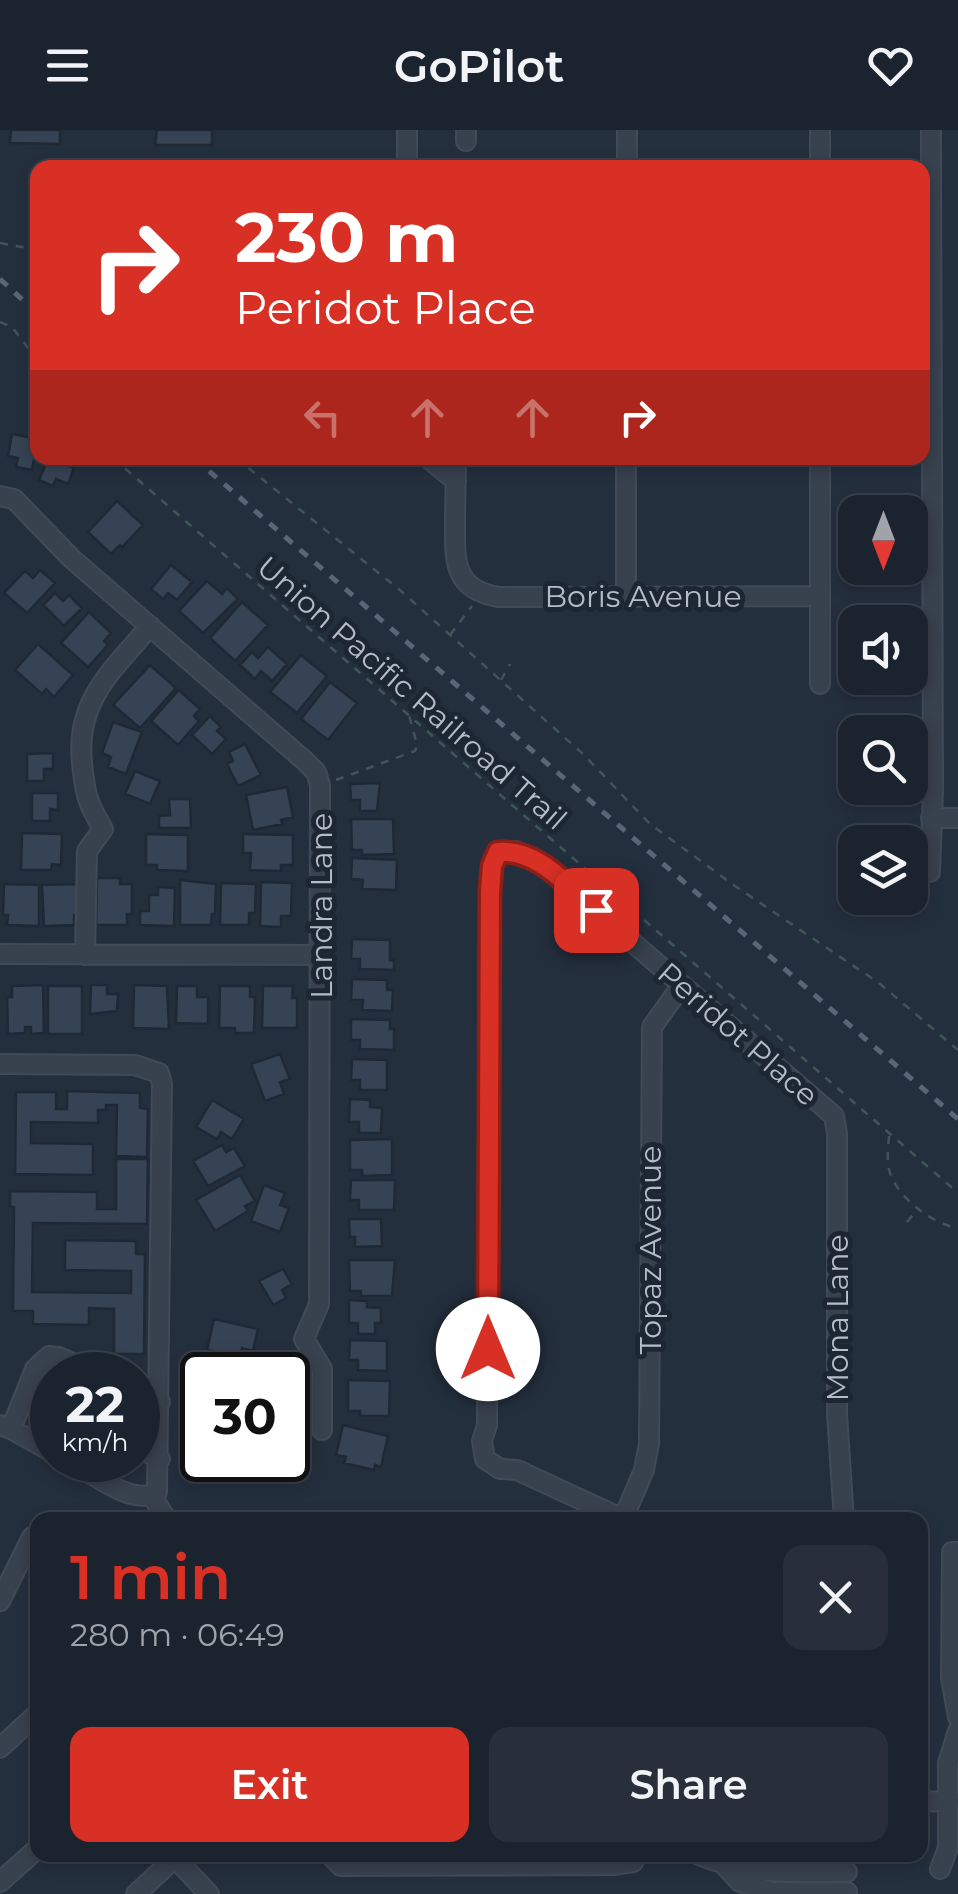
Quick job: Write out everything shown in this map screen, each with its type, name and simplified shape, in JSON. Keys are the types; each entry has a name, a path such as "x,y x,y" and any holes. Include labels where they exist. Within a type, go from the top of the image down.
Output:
{"street":[{"path":"407,130 407,160"},
{"path":"627,130 627,160"},
{"path":"820,130 820,160"},
{"path":"930,872 931,130"},
{"path":"437,465 456,481"},
{"path":"456,465 455,562 471,595"},
{"path":"626,465 626,597"},
{"path":"820,465 820,684"},
{"name":"Landra Lane","path":"0,496 14,499 71,558 316,772 320,786 319,1304 304,1339 322,1369 322,1430"},
{"name":"Boris Avenue","path":"471,595 820,596"},
{"path":"85,954 86,851 103,829 86,801 82,726 96,690 150,626"},
{"path":"931,818 958,818"},
{"name":"Peridot Place","path":"607,1512 517,1470 500,1468 485,1459 482,1441 487,1425 490,892 492,866 498,852 516,851 538,861 834,1116"},
{"path":"0,954 320,955"},
{"name":"Topaz Avenue","path":"627,1512 644,1470 649,1444 652,1027 682,986"},
{"path":"0,1064 135,1065 159,1072 160,1402"},
{"name":"Mona Lane","path":"834,1116 837,1414 843,1512"},
{"path":"30,1382 5,1427 30,1440"},
{"path":"25,1394 30,1396"},
{"path":"109,1482 135,1496 152,1496"},
{"path":"152,1496 160,1482"},
{"path":"152,1496 161,1512"},
{"path":"0,1600 30,1547"},
{"path":"955,1552 951,1678 958,1718"},
{"path":"0,1748 30,1720"},
{"path":"940,1869 948,1848 948,1763 958,1730"},
{"path":"928,1802 949,1802"},
{"path":"0,1882 30,1855"},
{"path":"136,1894 170,1862"},
{"path":"181,1862 209,1894"},
{"path":"392,1862 614,1866 633,1862"},
{"path":"715,1862 805,1873 847,1863 847,1893 772,1892 740,1882 724,1866"}],"path":[{"path":"0,243 30,249"},
{"path":"0,322 12,327 30,351"},
{"name":"Union Pacific Railroad Trail","path":"121,465 958,1193"},
{"path":"245,465 401,591 583,754 650,824 879,982 958,1050"},
{"path":"450,635 471,595"},
{"path":"500,681 510,664"},
{"path":"320,786 415,751 418,744 409,715"},
{"path":"889,1134 890,1173 896,1186 941,1225 958,1228"},
{"path":"907,1222 919,1208"}],"building":[{"path":"11,130 60,130 60,144 10,143"},
{"path":"157,130 212,130 212,145 155,145"},
{"path":"12,434 30,437 32,470 16,467 18,458 8,456"},
{"path":"45,465 74,468 68,484 56,479 53,486 39,480"},
{"path":"117,501 143,525 111,554 88,532"},
{"path":"171,565 192,582 177,600 168,593 163,599 151,589"},
{"path":"40,570 55,583 27,613 4,593 25,571 33,578"},
{"path":"207,581 222,594 227,588 238,599 203,633 179,611"},
{"path":"55,593 63,601 69,595 82,608 64,626 43,605"},
{"path":"242,602 268,625 235,661 210,638"},
{"path":"89,612 111,633 104,641 108,645 88,667 61,643"},
{"path":"38,644 73,675 54,697 46,689 42,694 15,670"},
{"path":"268,647 287,664 272,681 261,671 255,679 240,665 252,652 258,658"},
{"path":"301,655 327,676 297,713 270,692"},
{"path":"150,665 176,688 140,728 113,705"},
{"path":"330,682 357,703 328,740 301,719"},
{"path":"179,690 200,709 194,716 199,721 178,745 151,721"},
{"path":"210,716 226,739 212,754 192,735"},
{"path":"113,722 142,732 126,774 108,767 111,757 102,753"},
{"path":"245,744 261,775 238,786 227,764 233,761 229,752"},
{"path":"53,753 53,769 44,769 44,781 27,781 27,754"},
{"path":"135,771 160,781 150,804 125,794"},
{"path":"380,783 377,811 360,811 360,800 351,800 350,784"},
{"path":"287,787 293,817 281,820 282,824 253,830 246,795"},
{"path":"32,793 58,793 58,810 50,809 50,821 32,821"},
{"path":"169,799 190,799 191,828 159,828 159,816 170,815"},
{"path":"351,819 393,819 394,854 362,855 362,850 352,850"},
{"path":"22,833 62,834 61,865 52,864 51,870 21,870"},
{"path":"146,834 188,835 188,871 157,870 157,865 146,865"},
{"path":"243,834 293,835 293,865 281,865 281,871 250,870 251,853 243,853"},
{"path":"352,858 397,860 396,890 362,889 363,880 351,879"},
{"path":"97,878 120,878 120,884 132,884 132,914 127,914 127,925 96,925"},
{"path":"180,880 216,884 211,925 180,925"},
{"path":"261,882 292,883 291,916 281,916 281,927 260,926"},
{"path":"221,883 256,884 255,913 249,913 249,925 220,925"},
{"path":"4,884 39,885 39,926 7,925 8,915 3,915"},
{"path":"78,884 79,915 74,915 74,925 44,926 42,885"},
{"path":"158,887 175,888 174,926 140,925 140,911 149,911 149,895 158,895"},
{"path":"352,939 390,940 394,970 360,969 360,959 351,959"},
{"path":"352,979 387,980 387,990 393,990 392,1011 362,1010 363,1000 351,1000"},
{"path":"43,985 44,1033 31,1034 31,1027 25,1027 25,1033 8,1034 7,997 12,997 12,986"},
{"path":"91,985 107,985 107,994 118,994 117,1011 90,1014"},
{"path":"134,985 167,986 169,1029 133,1028"},
{"path":"48,986 82,986 82,1034 48,1034"},
{"path":"177,986 197,986 197,997 208,997 208,1024 176,1023"},
{"path":"220,986 250,986 250,997 255,997 254,1033 219,1028"},
{"path":"263,986 293,986 297,1028 262,1028"},
{"path":"351,1019 390,1020 394,1050 360,1049 360,1040 351,1040"},
{"path":"280,1054 290,1079 280,1082 284,1094 265,1101 251,1064"},
{"path":"352,1059 387,1060 387,1090 360,1090 360,1080 351,1080"},
{"path":"67,1091 140,1093 140,1108 148,1109 147,1157 116,1156 117,1105 106,1105 106,1110 98,1110 98,1123 31,1122 31,1143 93,1144 93,1175 15,1174 16,1092 56,1092 56,1109 67,1109"},
{"path":"350,1099 370,1100 370,1107 382,1108 381,1133 359,1133 359,1122 349,1122"},
{"path":"212,1100 244,1119 232,1139 221,1132 217,1139 196,1127"},
{"path":"392,1139 392,1175 362,1176 362,1170 350,1170 350,1140"},
{"path":"222,1145 226,1152 234,1148 245,1166 208,1186 193,1161"},
{"path":"116,1159 148,1159 147,1224 33,1223 32,1292 131,1293 131,1271 65,1270 65,1240 136,1241 136,1254 145,1254 144,1352 114,1352 114,1309 89,1308 89,1325 33,1324 33,1311 13,1311 14,1207 10,1207 10,1191 97,1192 97,1209 116,1209"},
{"path":"240,1175 255,1201 245,1206 248,1211 215,1231 196,1200"},
{"path":"351,1180 395,1180 394,1210 359,1210 359,1200 350,1200"},
{"path":"264,1185 285,1193 280,1205 289,1208 280,1232 251,1221"},
{"path":"349,1219 381,1219 382,1246 355,1247"},
{"path":"349,1260 395,1260 392,1296 361,1296 361,1291 350,1291"},
{"path":"283,1269 292,1284 282,1290 286,1298 273,1305 259,1281"},
{"path":"349,1300 367,1301 367,1307 381,1308 381,1323 375,1323 375,1334 358,1334 358,1323 349,1323"},
{"path":"214,1319 258,1329 253,1351 207,1350"},
{"path":"350,1340 387,1341 387,1371 358,1370 358,1360 349,1360"},
{"path":"348,1380 390,1381 389,1416 360,1416 360,1411 348,1411"},
{"path":"343,1425 388,1436 381,1467 375,1465 374,1470 344,1463 346,1457 336,1455"}],"railway":[{"path":"0,279 30,307"},
{"path":"202,465 958,1119"}],"route":[{"path":"488,1349 490,892 492,866 498,852 516,851 538,861 596,910"}]}
